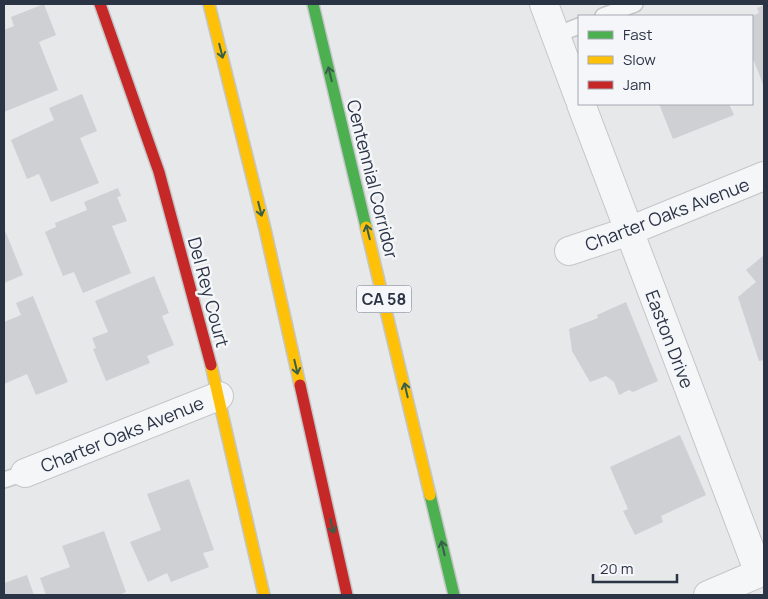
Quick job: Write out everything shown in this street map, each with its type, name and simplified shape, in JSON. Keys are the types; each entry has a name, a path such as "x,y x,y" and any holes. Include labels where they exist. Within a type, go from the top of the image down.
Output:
{"main road":[{"name":"Del Rey Court","path":"100,4 129,81 159,172 219,396 264,595"},
{"path":"209,4 267,238 347,595"},
{"name":"Centennial Corridor","path":"313,4 454,595"}],"street":[{"path":"544,4 568,30 578,92"},
{"name":"Easton Drive","path":"582,105 629,231 762,572"},
{"name":"Charter Oaks Avenue","path":"569,252 629,231 764,176"},
{"name":"Charter Oaks Avenue","path":"14,476 219,396"},
{"path":"708,595 762,572"}],"lane":[{"path":"606,15 635,4"}],"building":[{"path":"44,4 56,35 39,42 58,90 4,112 4,30 14,26 11,17"},
{"path":"764,5 764,87 753,59 753,16 759,13 757,8"},
{"path":"82,94 97,131 80,138 99,183 51,202 39,174 27,179 11,140 54,120 49,108"},
{"path":"659,105 729,105 734,115 673,139"},
{"path":"118,188 121,196 117,197 127,221 112,226 131,273 83,293 74,272 63,276 45,232 56,227 55,223 87,210 84,202"},
{"path":"4,228 23,275 4,283"},
{"path":"764,255 764,360 759,361 738,297 756,282 746,270"},
{"path":"154,276 169,313 162,316 174,345 147,356 150,363 106,381 93,349 96,348 92,338 108,332 95,301"},
{"path":"33,296 68,382 36,395 27,374 4,384 4,322 21,315 16,303"},
{"path":"626,302 658,381 633,392 629,390 619,395 614,382 606,376 590,382 572,351 569,329 598,318 597,315"},
{"path":"680,435 706,495 661,516 663,522 635,535 623,511 628,509 610,467"},
{"path":"189,479 214,550 203,553 209,567 171,582 167,573 148,582 130,542 161,530 147,494"},
{"path":"104,531 126,592 119,595 46,595 40,578 70,567 62,546"},
{"path":"27,575 34,595 4,595 4,583"}],"traffic: fast":[{"path":"313,4 366,227"},
{"path":"430,495 454,595"}],"traffic: slow":[{"path":"209,4 265,229 300,385"},
{"path":"366,227 430,495"},
{"path":"211,365 264,595"}],"traffic: jam":[{"path":"100,4 159,172 211,365"},
{"path":"300,385 347,595"}]}
